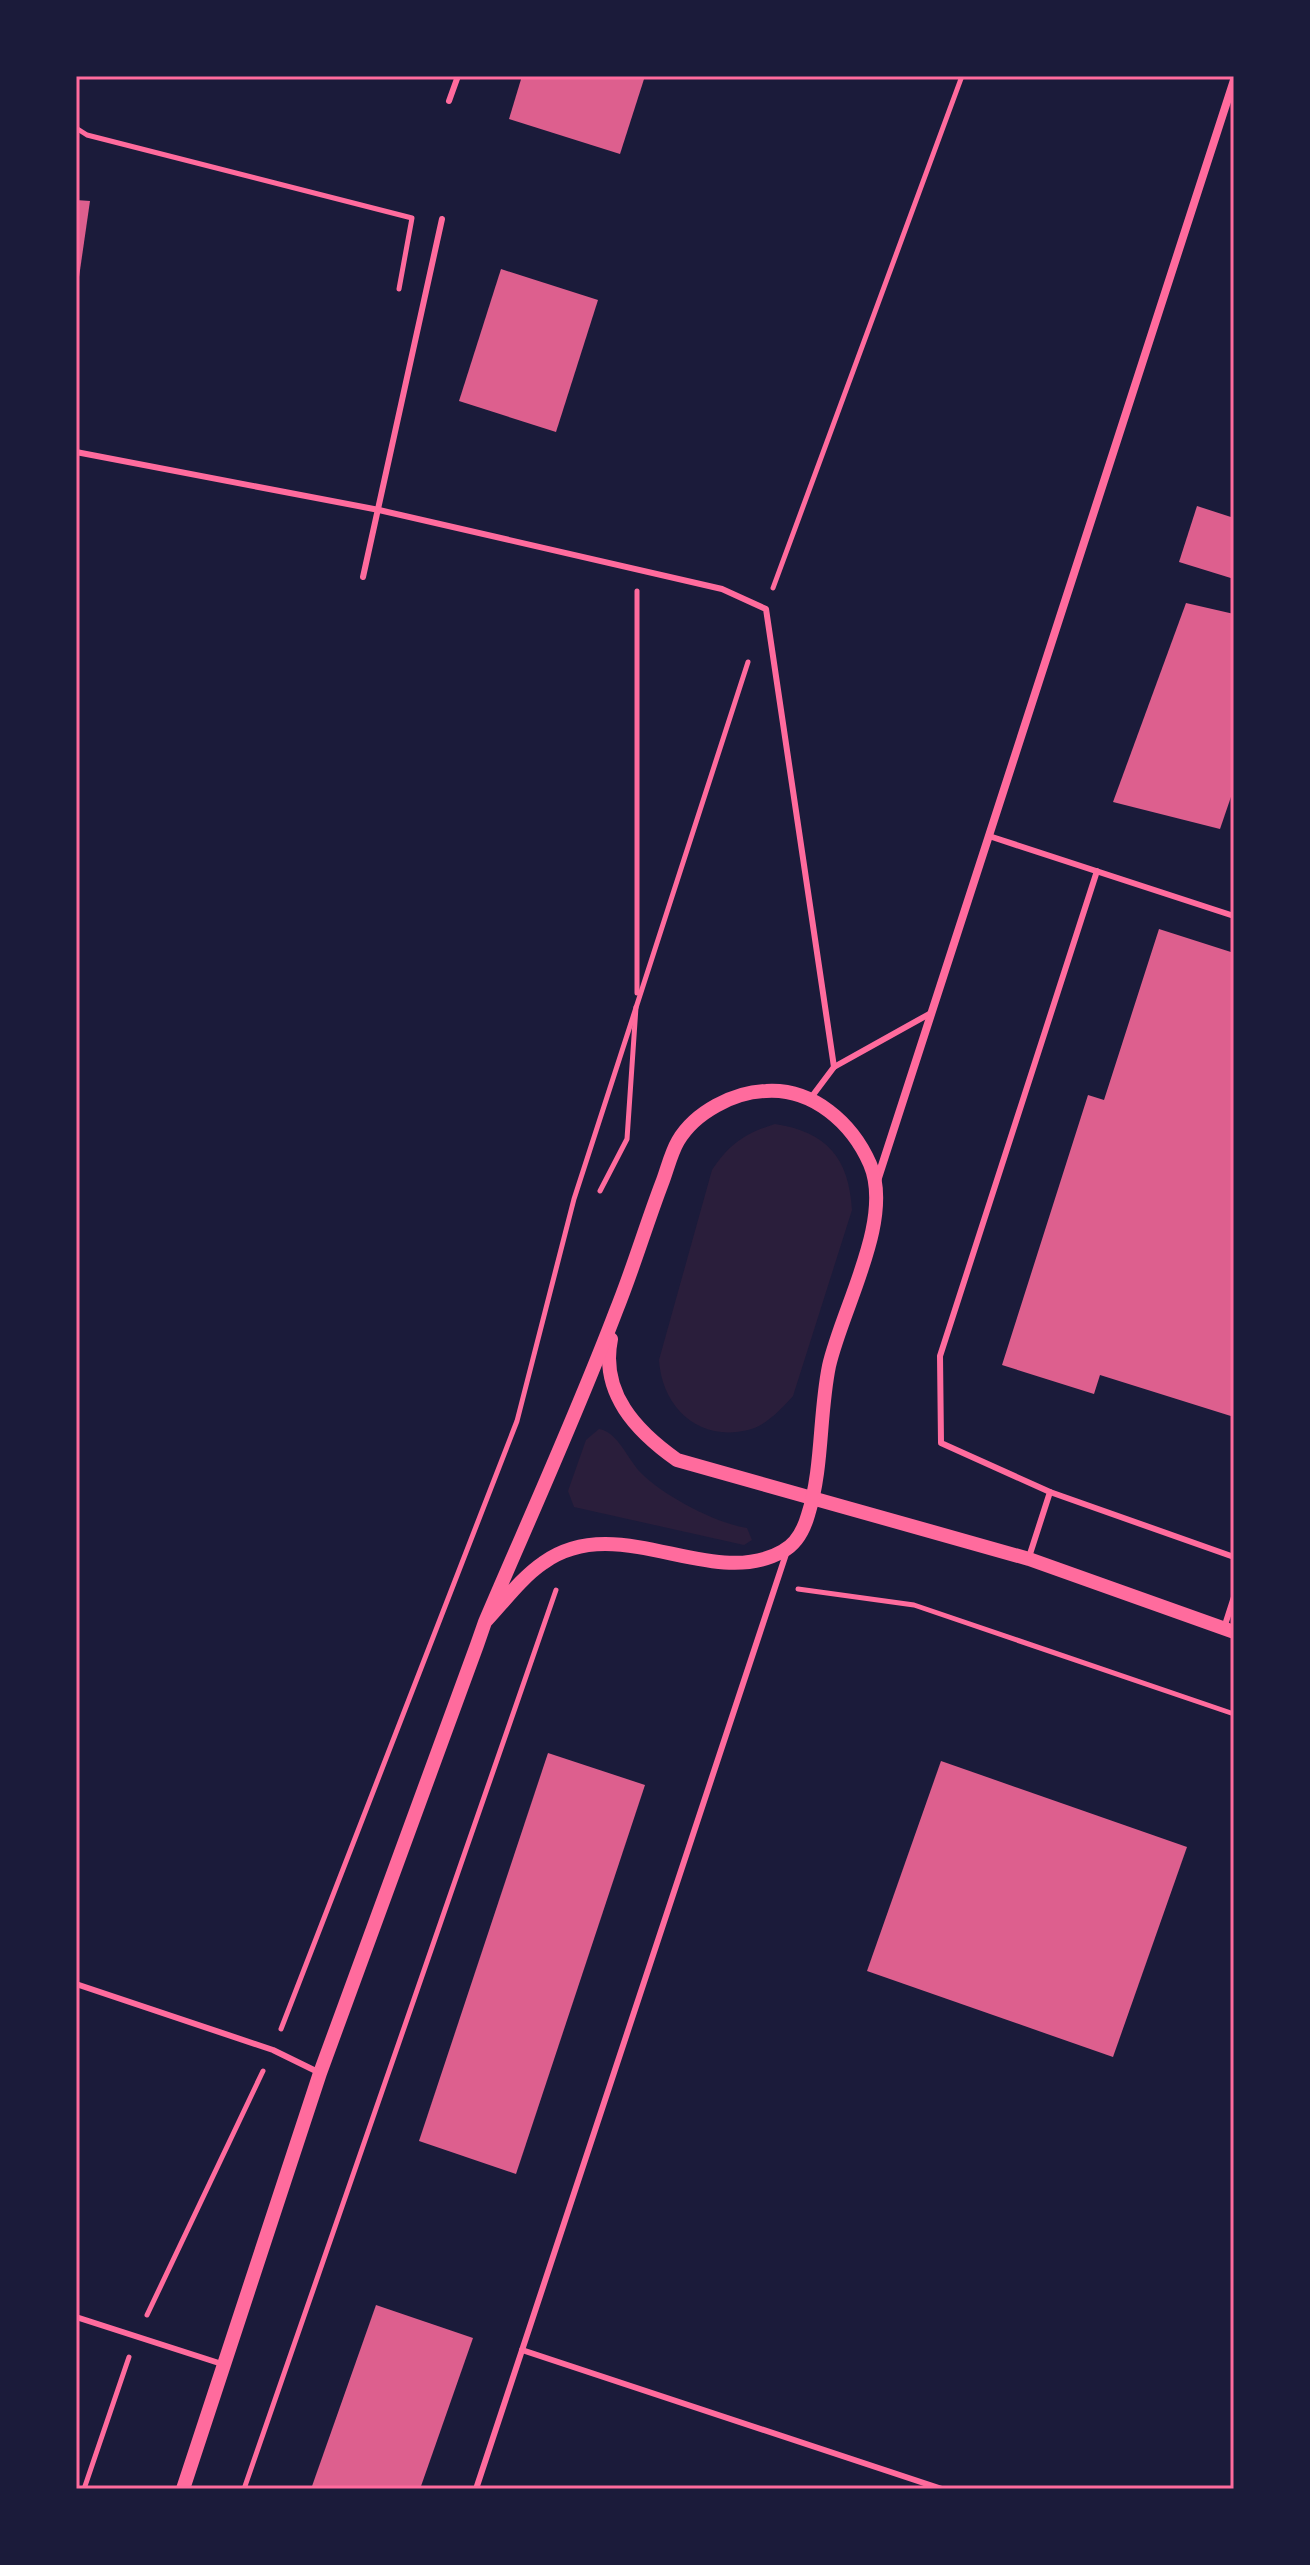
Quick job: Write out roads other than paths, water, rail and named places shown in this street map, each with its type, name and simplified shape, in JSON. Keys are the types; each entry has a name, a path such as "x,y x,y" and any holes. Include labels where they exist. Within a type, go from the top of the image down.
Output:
{"street":[{"path":"485,1622 543,1562 573,1549 619,1543 712,1560 764,1560 788,1549 801,1534 812,1498 830,1363 873,1226 877,1182 1234,80"},
{"path":"183,2489 320,2073 485,1622 616,1311 678,1141 692,1124 728,1099 748,1093 780,1091 810,1099 831,1113 851,1132 877,1182"},
{"path":"616,1311 607,1359 621,1404 642,1435 677,1460 1029,1559 1229,1630"}],"lane":[{"path":"449,101 458,76"},
{"path":"363,577 442,219"},
{"path":"76,452 379,510 722,589 766,609 834,1067"},
{"path":"989,836 1234,916"},
{"path":"1097,871 940,1356 941,1443 1050,1492 1234,1557"},
{"path":"810,1099 834,1067 931,1013"},
{"path":"1029,1559 1050,1492"},
{"path":"476,2489 788,1549"},
{"path":"1229,1630 1234,1597"},
{"path":"76,1984 273,2050 320,2073"},
{"path":"76,2317 225,2365"},
{"path":"522,2350 942,2489"}]}
